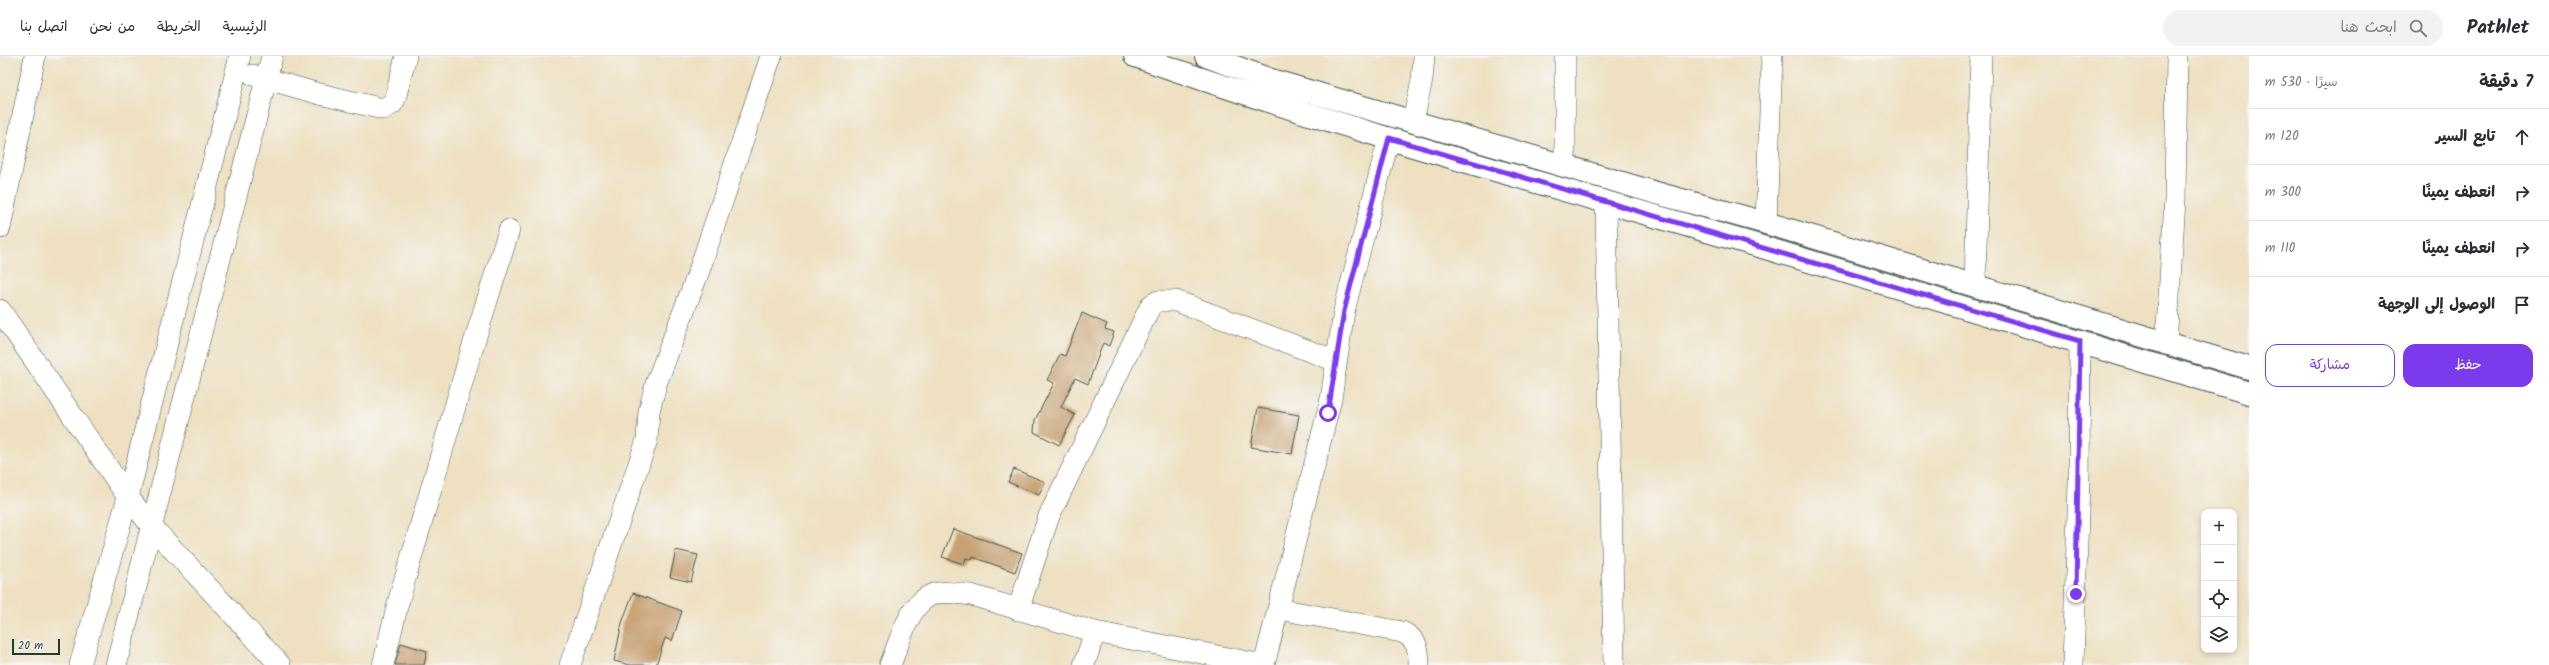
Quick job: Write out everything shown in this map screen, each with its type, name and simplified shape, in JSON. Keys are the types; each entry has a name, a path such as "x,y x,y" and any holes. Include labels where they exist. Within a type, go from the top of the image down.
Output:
{"main road":[{"path":"1135,56 1389,138 1606,204 1937,298 2008,322 2080,341 2249,393"},
{"path":"1206,56 1271,80 1766,223 2249,368"},
{"path":"1937,298 1943,277"}],"street":[{"path":"0,228 36,56"},
{"path":"116,665 153,528 272,56"},
{"path":"80,665 128,497 239,63 266,78 316,93 383,109 392,104 395,99 406,56"},
{"path":"570,665 647,440 649,411 656,384 699,271 771,56"},
{"path":"1413,121 1422,80 1424,56"},
{"path":"1565,56 1565,166"},
{"path":"1766,223 1772,56"},
{"path":"1975,286 1980,56"},
{"path":"2166,344 2174,231 2178,56"},
{"path":"890,665 913,610 927,596 950,592 971,595 1095,632 1264,665 1331,399 1344,311 1389,138"},
{"path":"1606,204 1614,665"},
{"path":"383,665 398,603 468,362 509,230"},
{"path":"1018,610 1049,516 1151,304 1158,301 1176,302 1336,361"},
{"path":"0,310 128,497 153,528 280,665"},
{"path":"2073,665 2079,482 2080,341"},
{"path":"1279,609 1402,632 1410,636 1417,644 1419,665"},
{"path":"1084,665 1095,632"}],"building":[{"path":"1082,313 1107,324 1105,329 1114,332 1109,346 1103,343 1088,384 1075,378 1061,407 1075,415 1059,445 1034,432 1035,420 1054,383 1047,380 1060,354 1065,356"},
{"path":"1258,408 1299,415 1292,454 1251,447"},
{"path":"1014,469 1045,482 1039,495 1008,482"},
{"path":"953,529 1022,553 1015,572 973,557 972,560 966,558 964,564 942,557"},
{"path":"676,550 698,555 691,582 670,577"},
{"path":"633,593 682,611 672,641 665,638 656,665 630,665 614,661 622,623"},
{"path":"401,643 427,651 424,665 395,665"}],"route":[{"path":"1328,413 1334,384 1338,341 1344,311 1389,138 1606,204 1764,248 1854,276 1937,298 2008,322 2080,341 2080,452 2076,594"}]}
